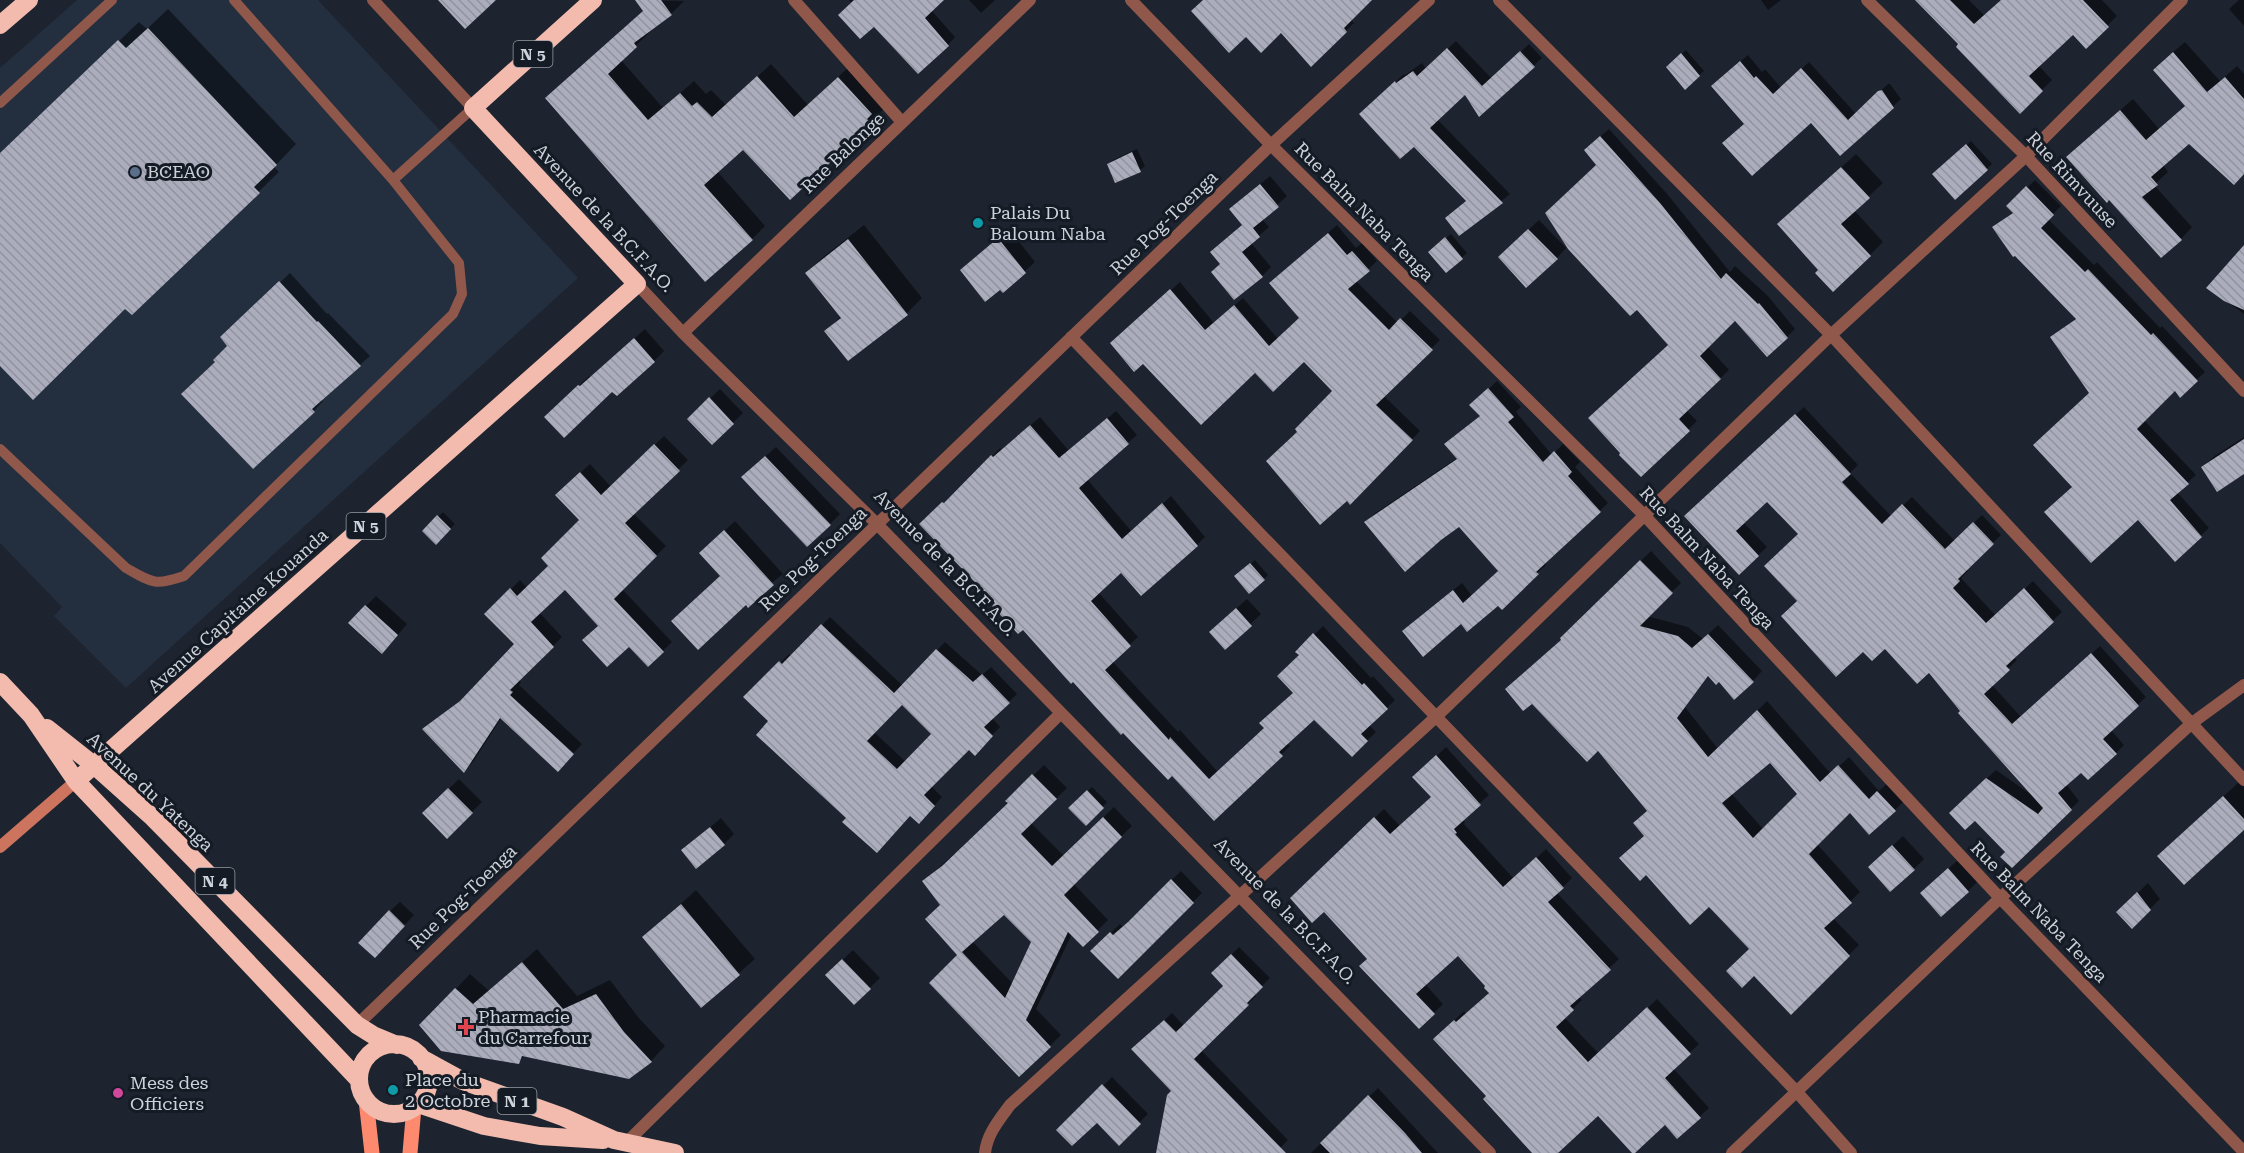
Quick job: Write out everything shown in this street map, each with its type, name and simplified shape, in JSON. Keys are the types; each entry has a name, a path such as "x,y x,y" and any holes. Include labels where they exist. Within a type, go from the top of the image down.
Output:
{"highway":[{"path":"0,25 29,0"},
{"name":"N 5","path":"473,108 593,0"},
{"name":"Avenue de la B.C.F.A.O.","path":"473,108 637,284"},
{"name":"Avenue Capitaine Kouanda","path":"76,782 637,284"},
{"name":"N 4","path":"0,682 31,715 76,782 359,1080"},
{"name":"Avenue du Yatenga","path":"31,715 95,766 151,816 357,1025 397,1045"},
{"path":"397,1045 410,1049 421,1058 427,1071 428,1082 426,1092 416,1106 400,1113 389,1114 378,1110 366,1100 359,1080 363,1064 370,1054 384,1046 397,1045"},
{"name":"N 1","path":"421,1058 463,1080 563,1117 620,1142"},
{"name":"N 1","path":"416,1106 484,1126 540,1136 620,1142 675,1153"}],"main road":[{"path":"366,1100 372,1153"},
{"path":"414,1151 416,1106"}],"street":[{"name":"Avenue de la B.C.F.A.O.","path":"373,0 473,108"},
{"path":"794,0 901,121"},
{"name":"Rue Balonge","path":"683,333 1029,0"},
{"name":"Rue Balm Naba Tenga","path":"1131,0 1270,145 1644,515 2000,898 2244,1152"},
{"name":"Rue Pog-Toenga","path":"357,1025 1270,145 1429,0"},
{"path":"1499,0 1831,335 2244,780"},
{"name":"Rue Rimvuuse","path":"1867,0 2026,156 2244,391"},
{"path":"985,1153 986,1142 1010,1105 1437,716 1831,335 2026,156 2182,0"},
{"name":"Avenue de la B.C.F.A.O.","path":"637,284 683,333 876,523 1490,1153"},
{"path":"1071,337 1796,1091 1851,1153"},
{"path":"1732,1153 2000,898 2192,723 2244,685"},
{"path":"620,1142 1061,713"},
{"name":"Avenue Capitaine Kouanda","path":"0,847 76,782"}],"lane":[{"path":"0,103 112,0"},
{"path":"0,448 126,568 146,580 163,583 184,576 453,314 462,294 459,263 393,180 234,0"},
{"path":"393,180 473,108"}],"shaded area":[{"name":"BCEAO","path":"77,0 318,0 578,278 126,688 54,616 62,607 0,543 0,68"}],"building":[{"path":"438,0 496,0 465,29"},
{"path":"635,0 661,0 672,15 634,43 637,47 608,74 648,120 680,93 692,106 697,102 712,117 757,76 794,117 838,77 872,114 867,119 872,124 790,200 743,150 704,185 753,240 705,282 545,98 643,11"},
{"path":"854,0 944,0 925,18 949,46 918,74 874,27 860,39 838,15"},
{"path":"1203,0 1372,0 1344,28 1347,32 1311,67 1281,33 1261,53 1246,37 1229,53 1191,11"},
{"path":"1915,0 1950,0 1974,24 2001,0 2083,0 2109,27 2086,49 2073,35 2029,76 2043,91 2020,114 1956,47 1958,44"},
{"name":"BCEAO","path":"148,28 277,165 254,187 260,193 132,315 125,309 33,400 0,366 0,153 118,40 126,48"},
{"path":"1447,48 1482,86 1520,51 1535,67 1479,117 1465,95 1430,128 1503,203 1459,236 1445,218 1466,201 1414,147 1400,159 1359,114 1395,81 1396,83 1413,71 1417,76"},
{"path":"2173,52 2207,92 2225,77 2244,99 2244,174 2234,185 2189,144 2151,177 2158,185 2142,197 2182,240 2161,258 2109,200 2107,203 2066,157 2120,110 2146,140 2185,106 2153,70"},
{"path":"1681,53 1700,76 1685,90 1666,67"},
{"path":"1740,61 1754,78 1756,76 1773,94 1801,68 1848,120 1878,91 1882,90 1894,108 1840,156 1811,123 1752,176 1722,143 1744,124 1711,86"},
{"path":"1600,136 1660,203 1721,279 1726,273 1759,303 1788,338 1767,357 1735,321 1700,356 1721,379 1679,419 1690,431 1641,477 1588,418 1668,345 1637,310 1630,316 1568,249 1545,213 1596,165 1584,150"},
{"path":"1966,144 1988,170 1955,200 1932,174"},
{"path":"1132,152 1141,172 1115,183 1107,164"},
{"path":"1841,167 1870,198 1841,224 1871,256 1833,292 1815,273 1818,270 1777,224"},
{"path":"1260,184 1279,207 1253,228 1260,237 1242,252 1263,277 1234,300 1211,272 1220,264 1210,252 1242,225 1229,209"},
{"path":"2026,186 2054,215 2041,228 2085,272 2088,269 2198,381 2180,398 2175,391 2137,429 2189,484 2170,500 2202,537 2175,562 2138,520 2091,563 2044,512 2072,487 2033,445 2089,393 2050,337 2076,319 2015,256 2013,257 1992,227 2013,213 2006,206"},
{"path":"1528,229 1558,259 1526,288 1498,257"},
{"path":"1328,233 1347,255 1352,251 1370,271 1348,289 1389,330 1400,318 1433,350 1376,405 1413,440 1350,505 1347,501 1320,525 1266,461 1297,432 1295,429 1332,391 1304,362 1273,392 1255,373 1201,425 1143,364 1134,372 1110,343 1170,289 1205,330 1234,305 1269,346 1299,318 1269,283"},
{"path":"1445,237 1463,259 1446,273 1428,252"},
{"path":"998,238 1026,273 1003,293 1000,290 985,302 960,270"},
{"path":"848,239 908,315 848,361 824,331 841,318 805,273"},
{"path":"2244,245 2244,310 2224,301 2206,288"},
{"path":"279,281 361,366 312,409 315,412 253,469 181,394 215,362 213,360 227,346 220,337"},
{"path":"634,338 655,362 617,396 612,392 564,438 544,417"},
{"path":"1488,388 1514,417 1508,422 1543,462 1554,451 1572,472 1568,476 1601,512 1536,572 1539,574 1502,610 1498,606 1467,632 1461,624 1423,657 1402,631 1453,590 1463,603 1498,571 1459,527 1405,572 1364,522 1457,459 1444,444 1480,416 1469,405"},
{"path":"709,397 734,424 712,445 687,419"},
{"path":"1795,414 1851,474 1842,482 1882,524 1902,504 1945,549 1973,522 1994,544 1958,579 1960,581 1953,588 1986,623 2024,588 2054,622 2006,666 2010,670 1984,694 2012,724 2091,653 2139,706 2103,739 2117,754 2088,780 2081,773 2058,793 2072,810 2012,868 2000,857 2005,852 1975,821 1965,830 1949,813 1986,778 2038,814 2043,808 1958,713 1960,711 1929,673 1917,684 1885,649 1872,661 1863,652 1836,677 1781,616 1797,601 1764,566 1798,534 1767,502 1736,531 1759,556 1739,575 1684,516"},
{"path":"1107,418 1129,444 1079,488 1122,539 1162,503 1198,546 1141,596 1121,573 1091,601 1131,646 1105,670 1169,740 1170,737 1209,779 1264,728 1259,723 1293,693 1277,676 1299,655 1295,652 1313,633 1388,709 1361,734 1368,741 1352,757 1314,720 1279,752 1283,756 1214,821 1172,776 1168,780 1123,733 1121,735 1023,630 1018,634 992,606 995,603 919,524 942,502 944,503 991,455 993,457 1030,425 1059,458"},
{"path":"2244,439 2244,474 2217,492 2201,467"},
{"path":"654,444 680,471 625,523 657,556 614,599 664,652 648,667 629,647 607,667 582,640 598,626 565,590 531,622 554,647 510,690 513,692 510,695 574,754 558,772 500,718 464,773 422,729 460,701 514,644 484,614 510,588 517,596 548,566 541,558 579,520 555,495 580,472 601,495"},
{"path":"765,456 831,525 807,547 741,477"},
{"path":"437,515 451,529 436,545 422,531"},
{"path":"724,530 774,585 748,608 746,605 698,650 671,621 720,576 699,553"},
{"path":"1640,560 1673,593 1640,626 1678,636 1692,648 1708,634 1754,682 1734,700 1719,682 1716,685 1708,676 1677,718 1708,757 1757,710 1820,782 1838,765 1869,799 1877,791 1896,811 1869,835 1850,813 1809,854 1852,903 1824,928 1850,956 1791,1015 1754,976 1742,988 1726,971 1749,949 1709,907 1690,925 1646,875 1640,881 1619,858 1644,836 1633,823 1647,811 1598,751 1587,762 1532,704 1523,711 1505,689 1561,640 1560,638","holes":["1770,763 1797,794 1753,838 1722,803"]},
{"path":"1250,563 1265,580 1249,594 1234,576"},
{"path":"365,605 398,635 382,654 348,623"},
{"path":"1236,608 1252,626 1225,650 1209,632"},
{"path":"821,624 894,693 936,649 973,682 982,674 1010,703 984,727 993,736 975,756 969,750 924,795 935,806 919,824 910,816 877,853 842,822 846,818 756,735 768,721 743,697 779,661 782,664","holes":["902,705 931,734 897,769 867,741"]},
{"path":"1436,755 1481,805 1454,829 1457,833 1455,834 1503,887 1536,857 1564,888 1548,902 1611,970 1570,1006 1574,1010 1556,1027 1588,1062 1647,1007 1691,1054 1665,1078 1701,1118 1677,1139 1665,1125 1635,1153 1632,1153 1598,1116 1558,1153 1532,1153 1483,1099 1486,1096 1433,1039 1489,993 1458,956 1416,994 1435,1014 1419,1029 1359,966 1367,959 1324,912 1312,923 1290,898 1374,817 1390,834 1431,797 1412,777"},
{"path":"1032,774 1057,799 1021,834 1052,866 1103,817 1122,837 1064,895 1099,932 1083,947 1068,932 1026,1020 1051,1047 1019,1077 929,983 957,955 925,919 940,905 922,881 942,866 1008,803 1005,801","holes":["1004,915 1031,942 1005,998 962,952"]},
{"path":"448,788 473,813 447,839 422,813"},
{"path":"1087,790 1104,808 1086,826 1068,808"},
{"path":"2223,796 2244,819 2244,830 2184,885 2157,856"},
{"path":"710,827 725,845 696,869 681,850"},
{"path":"1892,845 1915,870 1890,892 1868,867"},
{"path":"1948,868 1969,892 1941,917 1920,893"},
{"path":"1171,879 1194,903 1118,979 1090,951 1110,932 1113,935 1128,922"},
{"path":"2137,892 2151,910 2132,929 2116,912"},
{"path":"681,904 740,975 701,1008 642,937"},
{"path":"389,910 405,926 375,958 358,943"},
{"path":"1231,954 1263,987 1247,1003 1249,1005 1194,1059 1286,1153 1156,1153 1167,1095 1171,1091 1131,1049 1164,1020 1176,1032 1223,986 1211,973"},
{"path":"842,959 871,989 854,1005 825,975"},
{"path":"522,962 563,1009 596,994 624,1032 652,1062 629,1079 522,1056 519,1064 441,1051 419,1025 455,988 473,1004"},
{"path":"1102,1084 1141,1124 1119,1146 1097,1123 1072,1146 1056,1130"},
{"path":"1368,1095 1422,1153 1330,1153 1320,1143"}],"place":[{"name":"BCEAO","path":"135,172"},
{"name":"Palais Du Baloum Naba","path":"978,223"},
{"name":"Pharmacie du Carrefour","path":"466,1027"},
{"name":"Place du 2 Octobre","path":"393,1090"},
{"name":"Mess des Officiers","path":"118,1093"}]}
